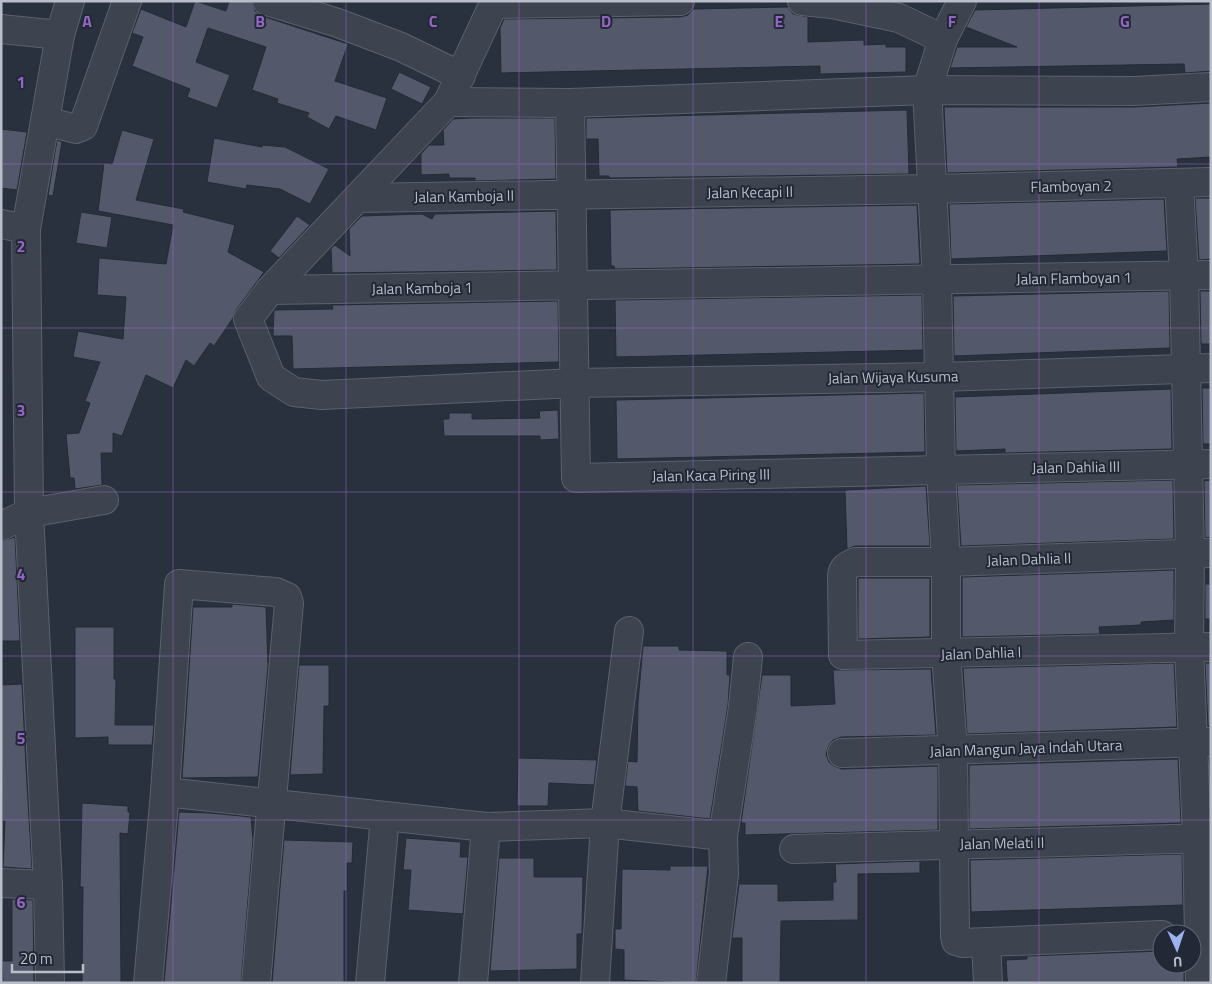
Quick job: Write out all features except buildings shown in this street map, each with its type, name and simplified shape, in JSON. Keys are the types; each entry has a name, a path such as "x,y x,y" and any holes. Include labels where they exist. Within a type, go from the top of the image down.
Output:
{"street":[{"path":"50,983 48,884 14,227 44,121 60,34 70,1"},
{"path":"44,121 76,129 83,126 127,1"},
{"path":"268,1 401,47 461,76"},
{"path":"270,290 448,102 495,2 680,1"},
{"path":"802,1 902,10 943,38"},
{"path":"962,1 943,38 927,90 937,281 941,470 946,562 946,654 953,750 956,941 963,943 986,943 1152,935"},
{"path":"1,29 60,34"},
{"path":"448,102 570,103 927,90 1134,91 1211,87"},
{"path":"570,103 570,195 575,383"},
{"name":"Flamboyan 2","path":"931,189 1211,182"},
{"path":"1179,183 1184,276 1198,368 1200,647 1204,838 1200,924"},
{"name":"Jalan Kecapi II","path":"570,195 931,189"},
{"name":"Jalan Kamboja II","path":"358,198 570,195"},
{"name":"Jalan Flamboyan 1","path":"573,286 1211,275"},
{"name":"Jalan Kamboja 1","path":"270,290 573,286"},
{"name":"Jalan Wijaya Kusuma","path":"270,290 248,319 271,378 294,392 322,395 575,383 939,377 1198,368"},
{"name":"Jalan Kaca Piring III","path":"575,383 576,478 941,470"},
{"name":"Jalan Dahlia III","path":"941,470 1200,464"},
{"path":"1,526 29,514 104,500"},
{"name":"Jalan Dahlia II","path":"848,565 856,562 946,562 1200,554"},
{"name":"Jalan Dahlia I","path":"848,565 842,575 843,656 1200,647"},
{"path":"148,983 165,792 179,584 276,592 287,597 290,609 256,983"},
{"path":"595,983 605,823 629,631"},
{"path":"711,983 724,874 723,836 743,708 748,657"},
{"name":"Jalan Mangun Jaya Indah Utara","path":"842,753 1202,742"},
{"path":"165,792 486,827 605,823 723,836"},
{"path":"370,983 385,816"},
{"path":"473,983 486,827"},
{"name":"Jalan Melati II","path":"794,849 1204,838"},
{"path":"1,883 48,884"},
{"path":"986,943 988,983"}]}
